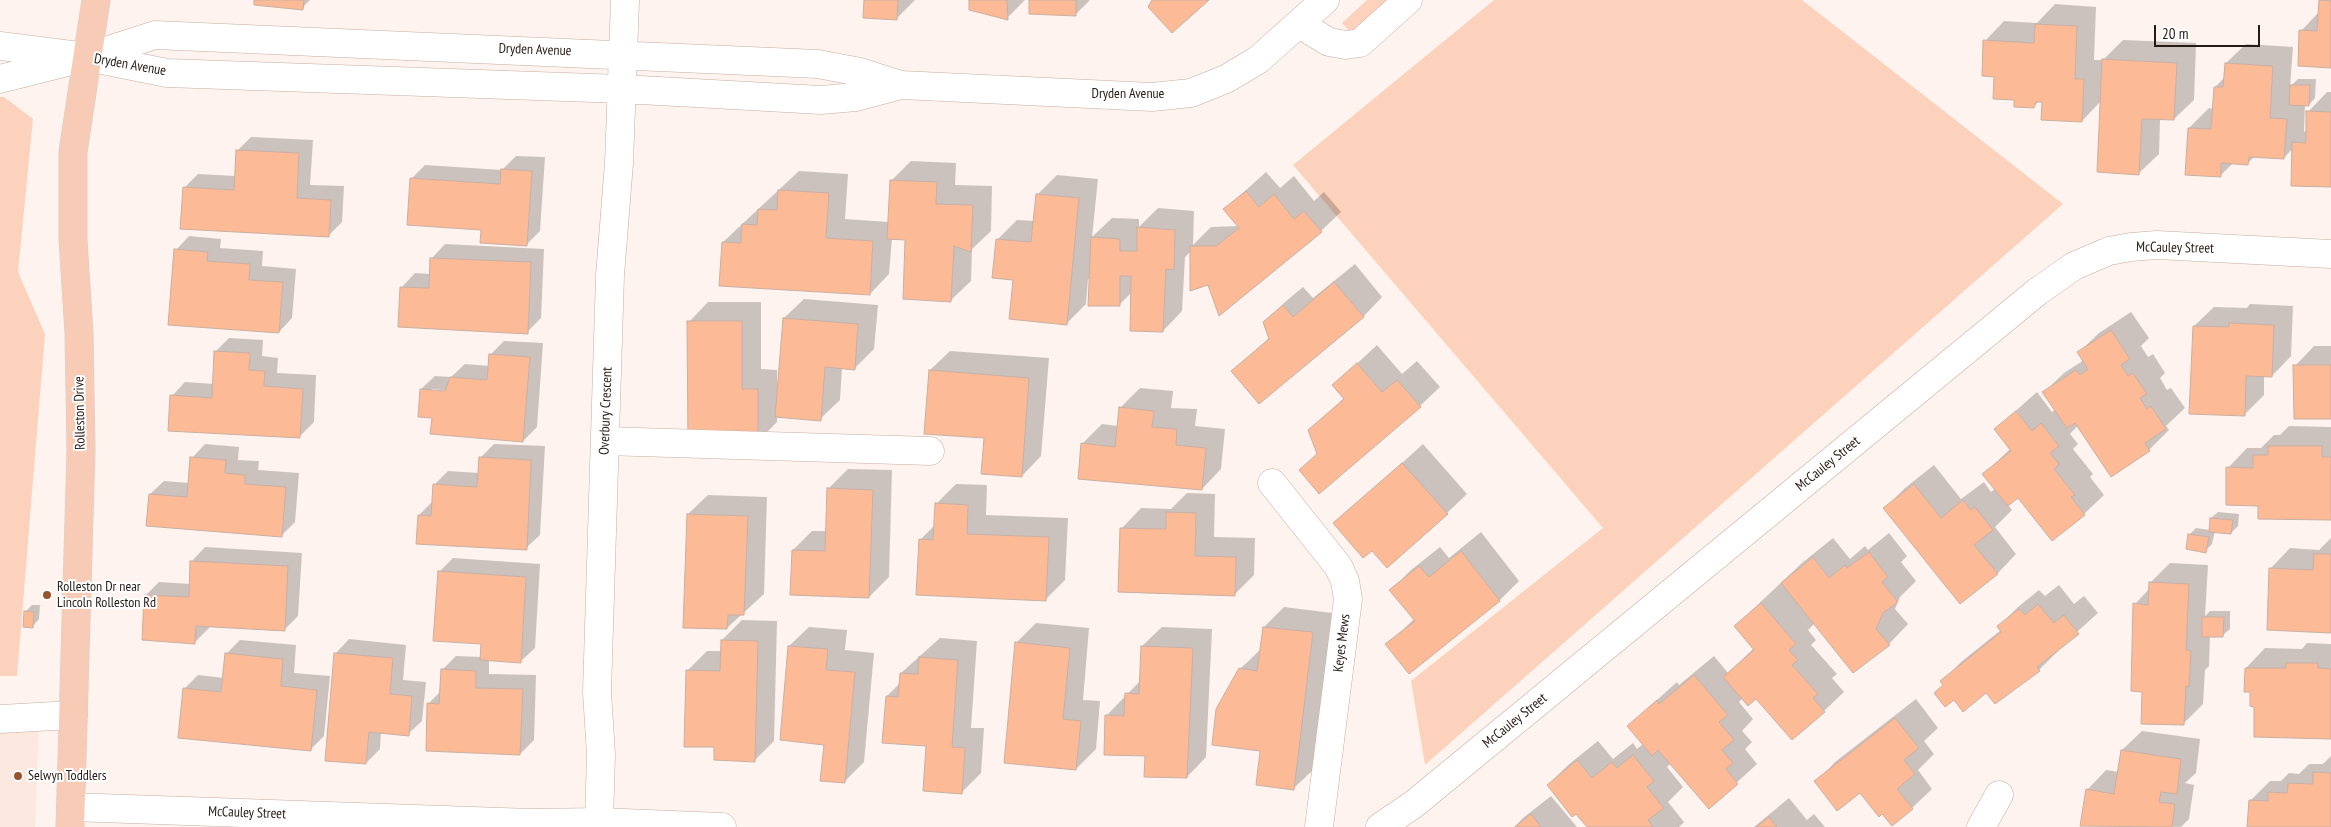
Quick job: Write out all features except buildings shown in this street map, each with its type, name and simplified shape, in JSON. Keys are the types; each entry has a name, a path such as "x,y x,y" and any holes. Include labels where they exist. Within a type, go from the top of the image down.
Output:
{"main road":[{"name":"Rolleston Drive","path":"70,817 81,450 79,333 73,240 73,152 96,0"}],"street":[{"name":"Overbury Crescent","path":"599,822 601,755 597,692 610,275 620,163 625,0"},
{"name":"Dryden Avenue","path":"87,57 155,35 624,54 818,64 860,72 901,84 1152,97 1191,92 1226,79 1258,60 1325,0"},
{"path":"1299,24 1329,42 1346,45 1360,43 1408,0"},
{"path":"0,46 87,57"},
{"path":"0,80 87,57"},
{"name":"Dryden Avenue","path":"87,57 167,73 622,89 821,100 856,97 901,84"},
{"name":"McCauley Street","path":"1380,827 1414,804 2037,292 2074,266 2109,252 2131,247 2157,245 2331,254"},
{"path":"606,441 930,451"},
{"name":"Keyes Mews","path":"1272,483 1338,566 1345,580 1348,599 1319,827"},
{"path":"0,718 73,715"},
{"path":"1980,827 1999,795"},
{"name":"McCauley Street","path":"70,817 530,823 599,822 722,827"}],"shaded area":[{"path":"1367,0 1390,0 1352,34 1342,23"},
{"path":"1494,0 1802,0 2063,204 1425,765 1411,681 1603,528 1293,165"},
{"path":"0,97 4,97 33,119 18,272 45,334 17,676 0,676"},
{"name":"Selwyn Toddlers","path":"0,723 39,725 35,827 0,827"}],"place":[{"name":"Rolleston Dr near Lincoln Rolleston Rd","path":"47,595"},
{"name":"Selwyn Toddlers","path":"18,776"}]}
